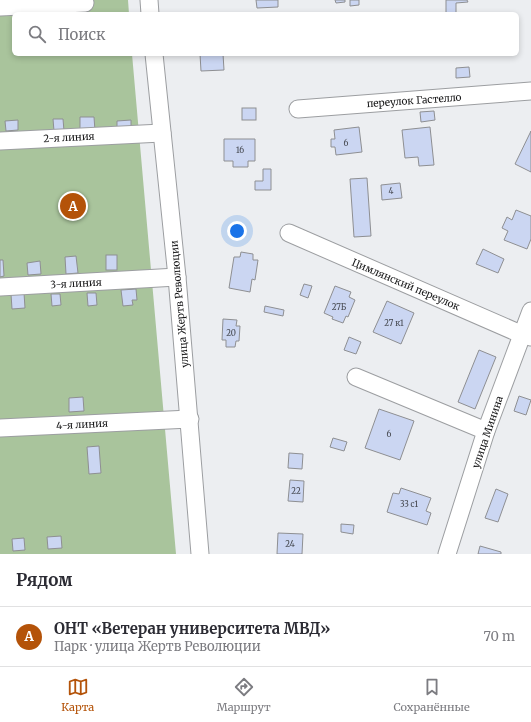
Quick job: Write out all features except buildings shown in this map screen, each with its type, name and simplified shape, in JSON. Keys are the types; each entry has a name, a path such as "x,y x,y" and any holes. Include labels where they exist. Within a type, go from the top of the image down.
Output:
{"street":[{"path":"149,0 150,12"},
{"path":"0,6 85,3"},
{"name":"улица Жертв Революции","path":"154,56 177,277 190,419 200,554"},
{"name":"переулок Гастелло","path":"298,109 531,91"},
{"name":"2-я линия","path":"0,141 162,133"},
{"name":"Цимлянский переулок","path":"289,233 527,336"},
{"name":"3-я линия","path":"0,287 177,277"},
{"name":"улица Минина","path":"447,554 486,431 527,336 531,311"},
{"path":"356,377 486,431"},
{"name":"4-я линия","path":"0,428 190,419"}],"green space":[{"path":"0,0 128,0 129,12 12,12 12,56 132,56 176,554 0,554"}],"place":[{"name":"ОНТ «Ветеран университета МВД»","path":"73,206"}]}
